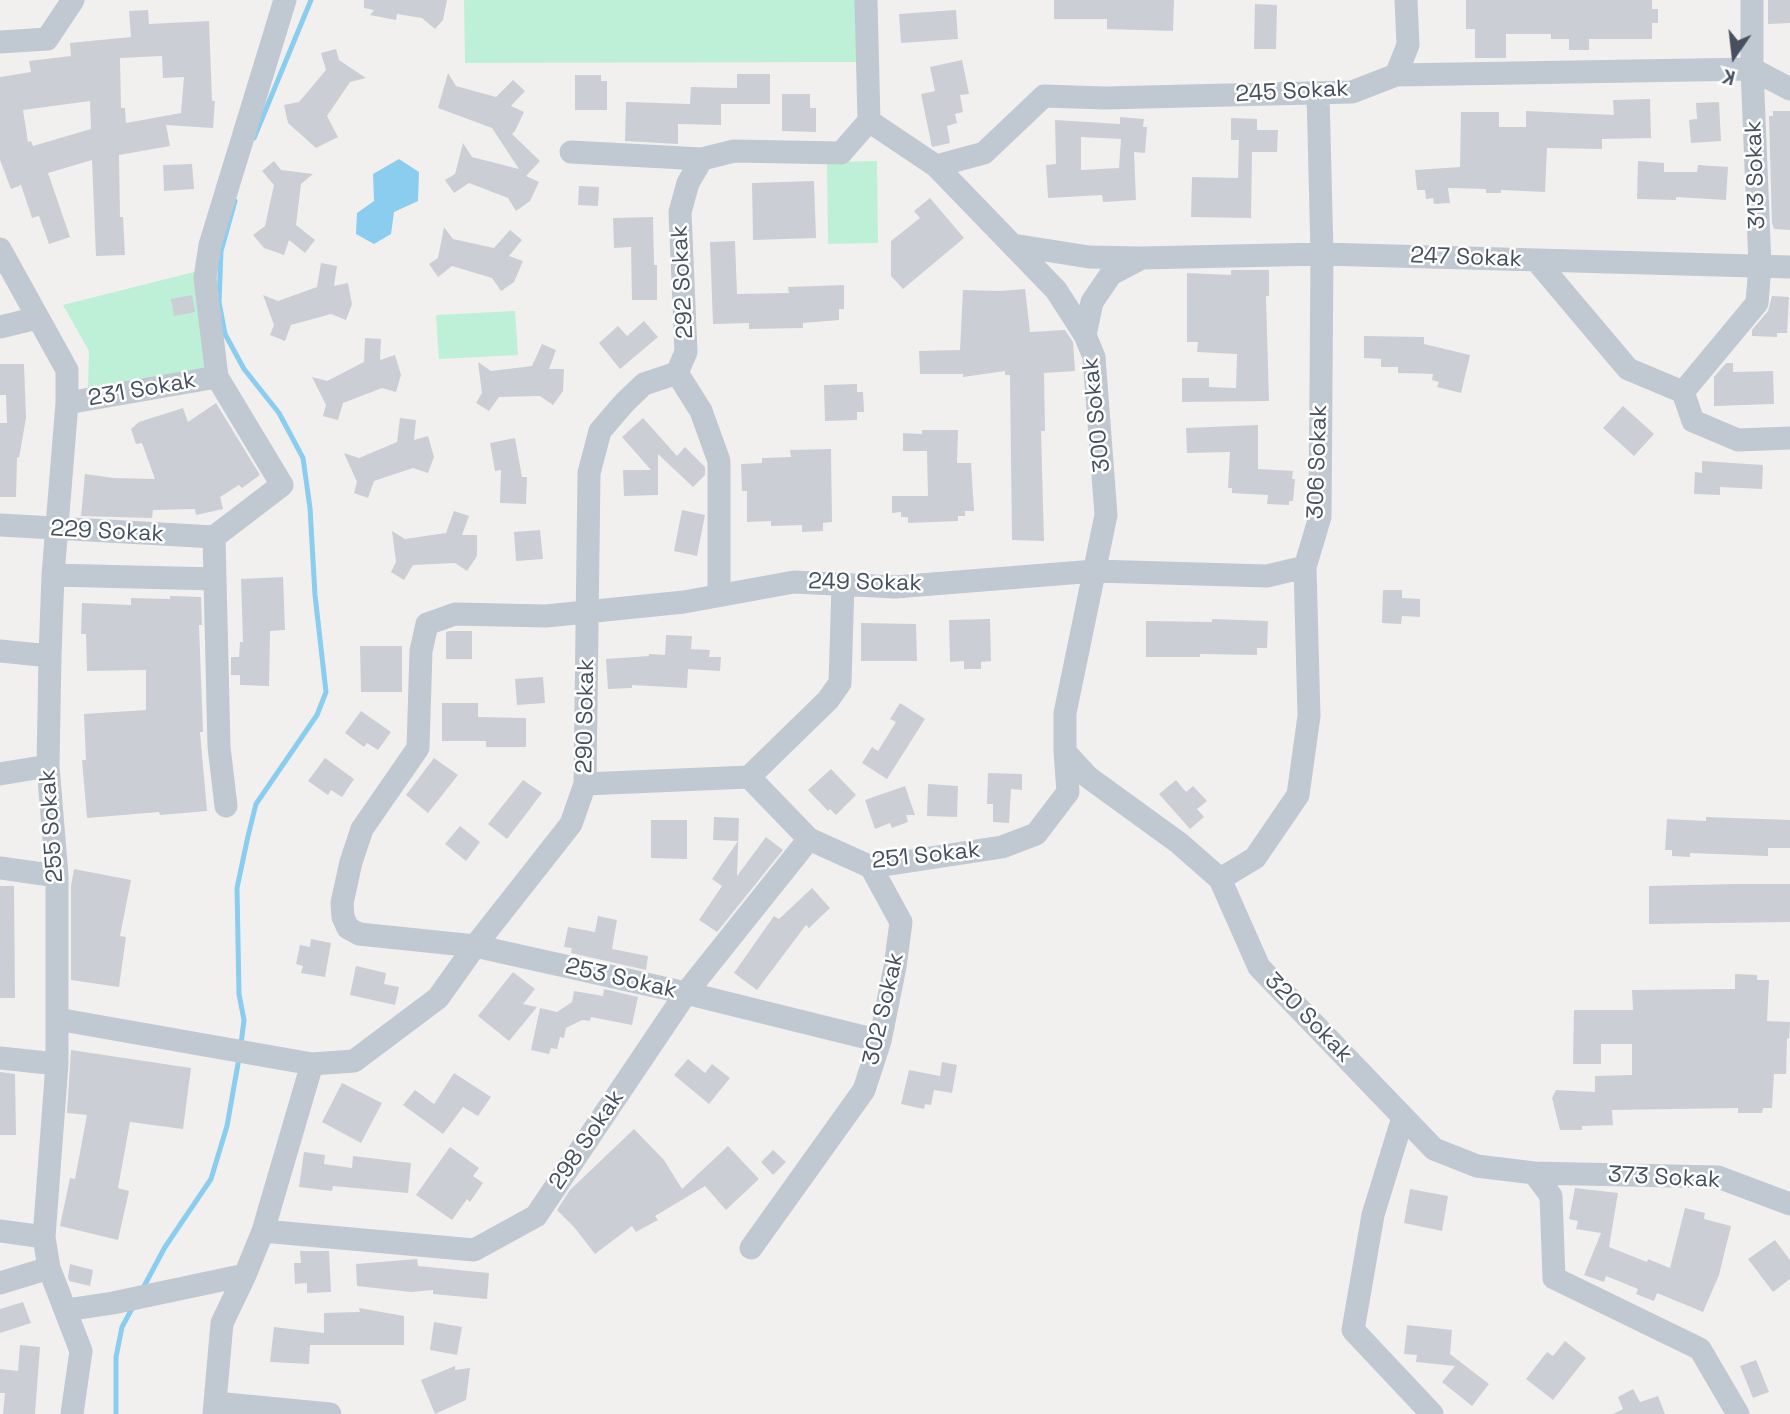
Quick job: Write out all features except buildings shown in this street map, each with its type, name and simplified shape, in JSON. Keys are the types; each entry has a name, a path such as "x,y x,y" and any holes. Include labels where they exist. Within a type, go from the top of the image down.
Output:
{"street":[{"path":"0,42 47,39 74,0"},
{"path":"226,806 219,747 214,537 282,485 217,377 205,278 210,245 285,0"},
{"path":"572,152 702,159 734,151 841,153 869,121 866,0"},
{"path":"1396,75 1408,45 1406,0"},
{"name":"313 Sokak","path":"1683,392 1757,303 1760,266 1752,0"},
{"name":"245 Sokak","path":"936,166 984,153 1044,96 1105,98 1352,92 1396,75 1752,69 1790,89"},
{"name":"306 Sokak","path":"1220,879 1255,858 1298,794 1309,716 1305,567 1320,517 1322,254 1318,93"},
{"name":"300 Sokak","path":"869,121 936,166 1056,290 1085,335 1094,357 1106,515 1065,713 1065,752"},
{"name":"292 Sokak","path":"644,384 677,373 686,352 680,212 688,183 702,159"},
{"name":"247 Sokak","path":"1013,246 1089,257 1322,254 1790,267"},
{"name":"255 Sokak","path":"0,249 67,370 68,403 53,575 50,656 48,766 57,876 57,1064 44,1237 48,1268 81,1351 72,1414"},
{"name":"247 Sokak","path":"1085,335 1092,302 1111,274 1141,258"},
{"path":"1536,260 1628,369 1683,392 1693,421 1738,440 1790,438"},
{"path":"0,327 37,318"},
{"path":"677,373 701,411 719,461 719,595"},
{"name":"231 Sokak","path":"68,403 217,377"},
{"name":"290 Sokak","path":"57,1019 312,1064 354,1061 439,998 475,946 571,824 585,784 589,473 600,431 625,401 644,384"},
{"name":"229 Sokak","path":"0,525 214,537"},
{"name":"249 Sokak","path":"359,934 348,928 343,917 342,903 362,829 418,748 421,650 427,624 455,614 546,616 684,602 794,582 895,587 1095,571 1267,576 1305,567"},
{"path":"53,575 215,579"},
{"path":"585,784 748,777 828,700 839,683 843,584"},
{"path":"0,651 50,656"},
{"name":"320 Sokak","path":"1065,752 1088,777 1179,843 1220,879 1259,967 1434,1149 1477,1166 1534,1173"},
{"name":"251 Sokak","path":"748,777 809,839 871,867 1002,847 1036,834 1068,792 1065,752"},
{"path":"0,774 48,766"},
{"name":"298 Sokak","path":"263,1230 474,1250 536,1216 687,993 809,839"},
{"name":"302 Sokak","path":"751,1248 864,1090 880,1041 901,922 871,867"},
{"path":"0,869 57,876"},
{"name":"253 Sokak","path":"359,934 475,946 687,993 880,1041"},
{"path":"0,1058 57,1064"},
{"path":"312,1064 263,1230 222,1323 214,1408 330,1414"},
{"path":"1403,1117 1373,1215 1353,1330 1432,1414"},
{"path":"1534,1173 1551,1196 1554,1278 1700,1349 1738,1414"},
{"name":"373 Sokak","path":"1534,1173 1718,1177 1790,1204"},
{"path":"0,1231 44,1237"},
{"path":"0,1283 48,1268"},
{"path":"66,1310 154,1295 194,1284 245,1275"}],"green space":[{"path":"464,0 862,0 862,62 465,63"},
{"path":"877,161 878,243 828,244 827,162"},
{"path":"194,272 205,371 88,388 89,351 63,305"},
{"path":"515,311 518,355 439,359 436,315"}],"water":[{"path":"399,159 419,172 418,201 394,212 391,234 374,244 356,234 357,213 374,201 373,174"}],"waterway":[{"path":"254,138 311,0"},
{"path":"235,201 221,251 219,302 225,334 244,369 279,413 303,458 326,692 317,715 256,804 248,836 237,888 239,994 244,1020 241,1044"},
{"path":"142,1290 165,1247 211,1179 227,1126 239,1058"},
{"path":"116,1414 116,1357 122,1327 134,1305"}]}
